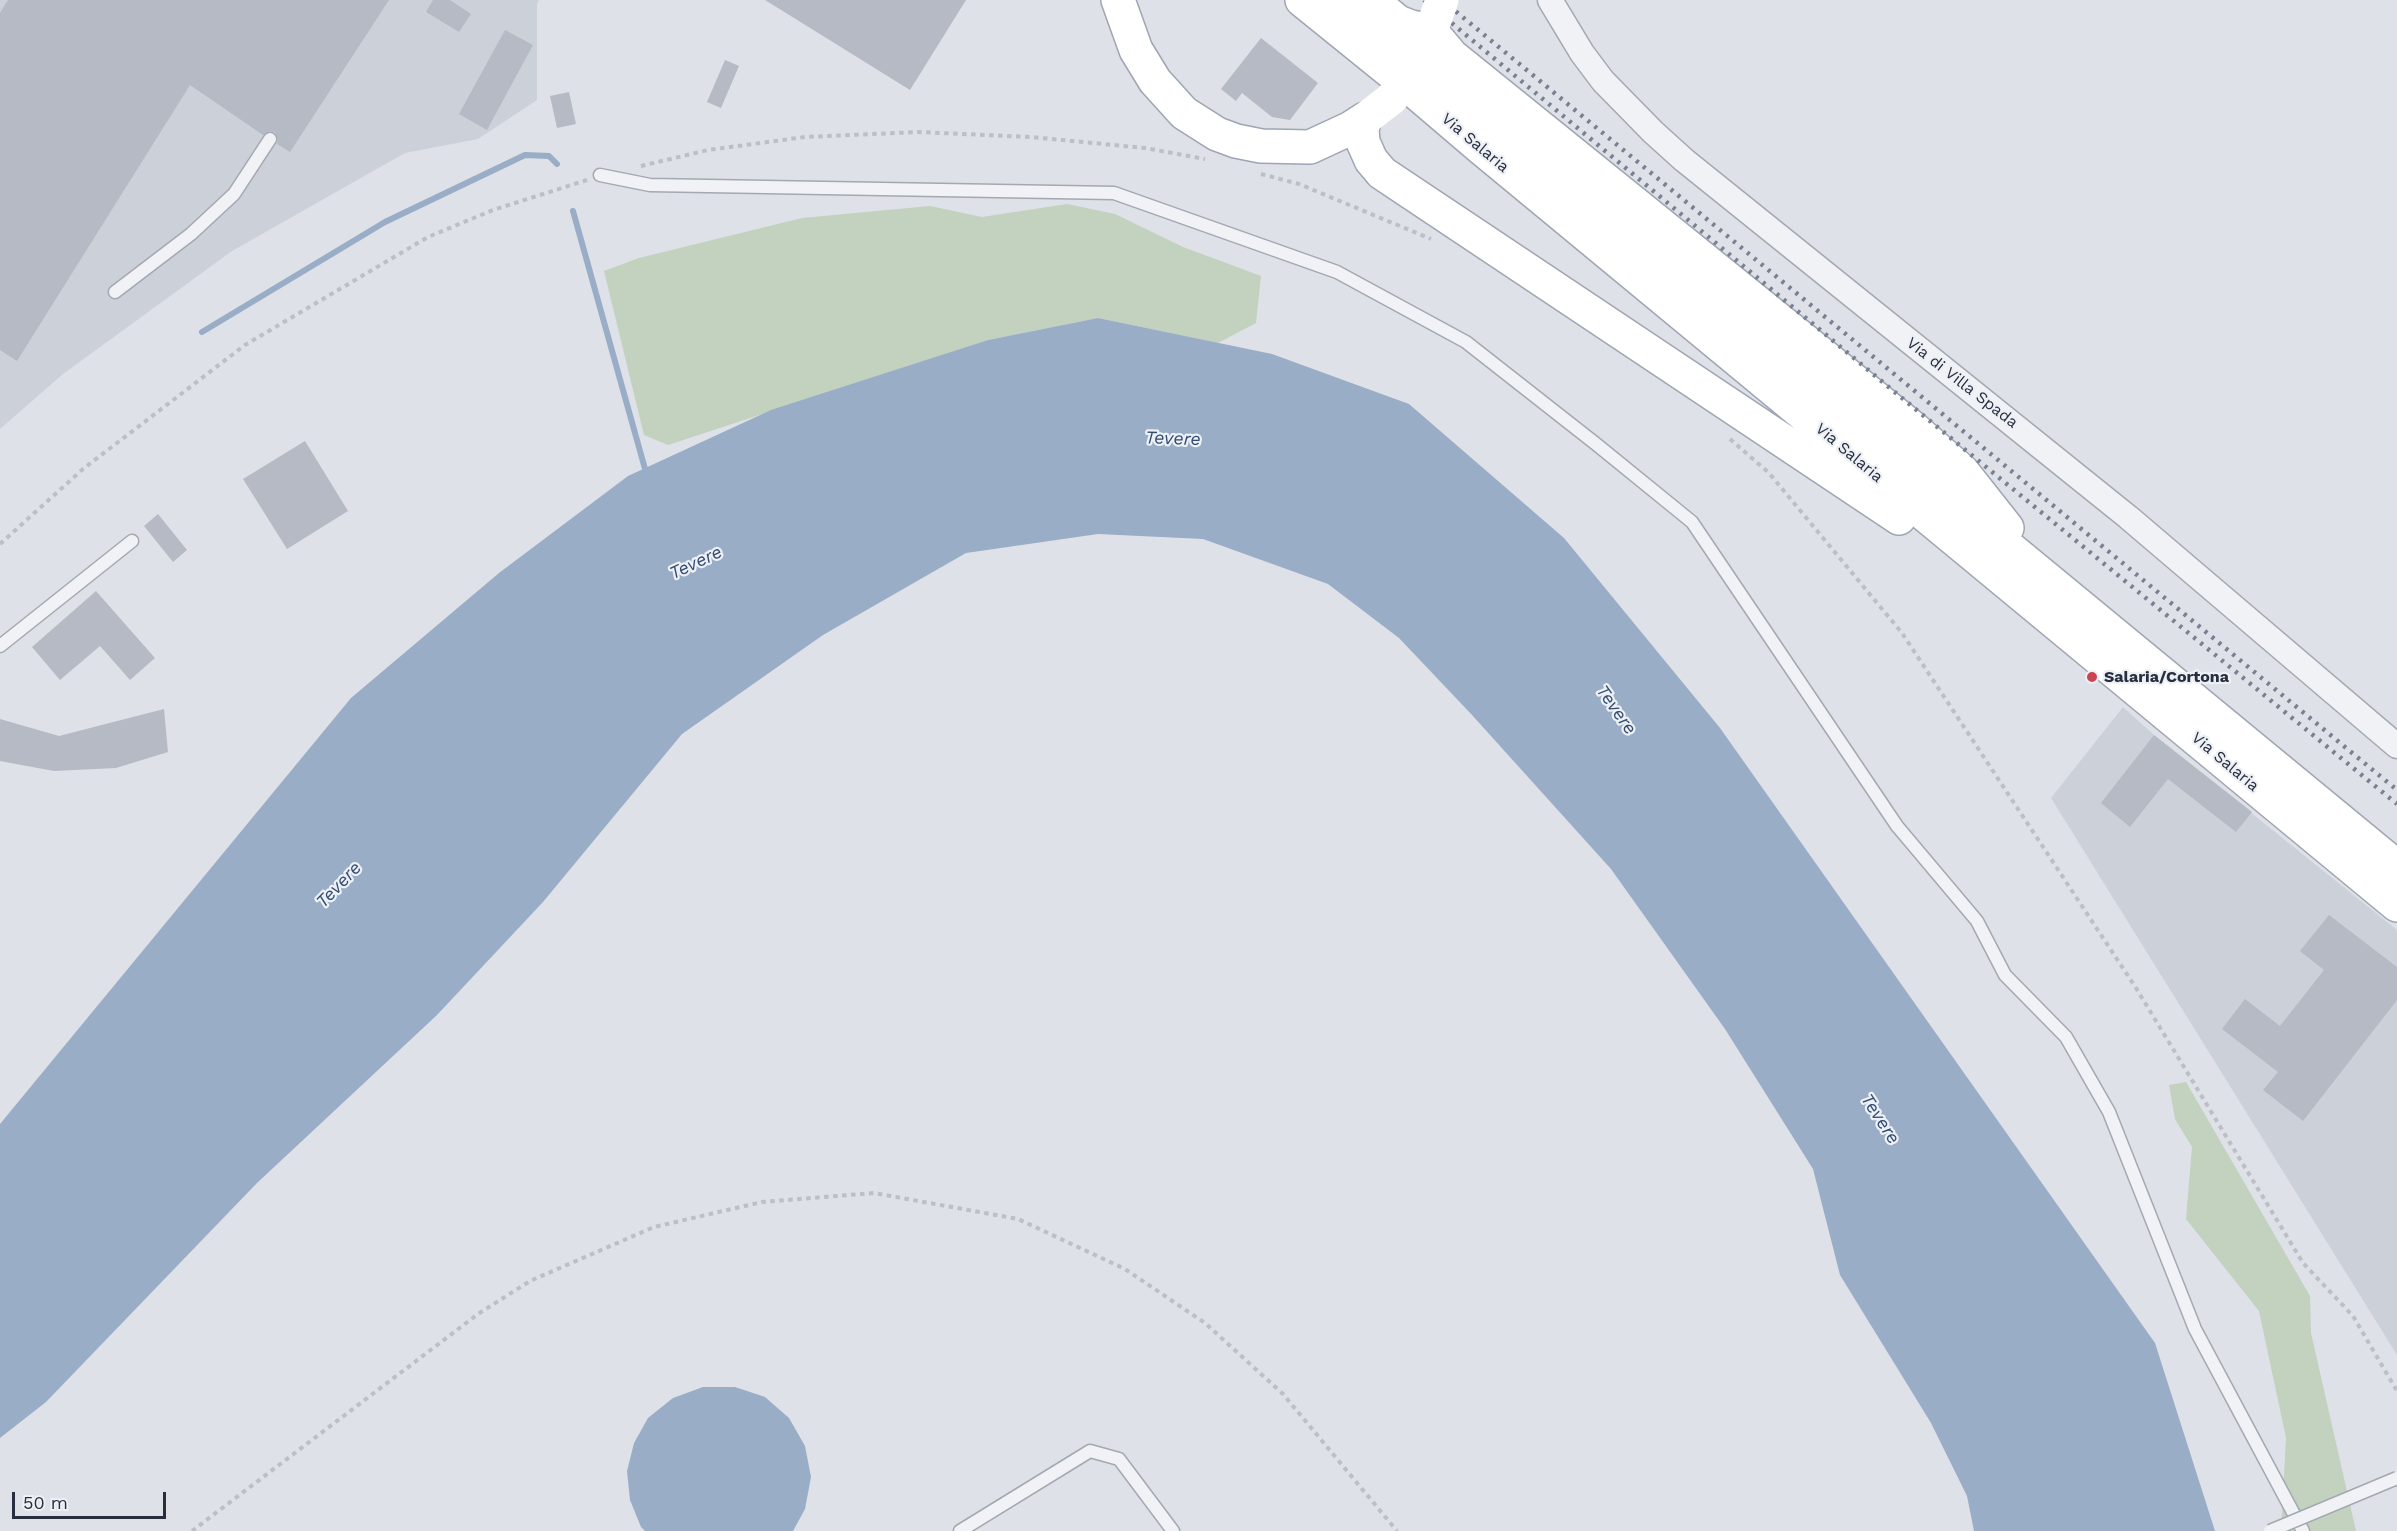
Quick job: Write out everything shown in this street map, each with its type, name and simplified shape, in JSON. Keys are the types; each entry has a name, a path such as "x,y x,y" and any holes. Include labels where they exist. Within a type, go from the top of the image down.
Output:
{"main road":[{"path":"1118,0 1130,37 1148,71 1168,96 1194,120 1217,134 1244,143 1280,147 1310,147 1382,173 1878,504 2027,599"},
{"name":"Via Salaria","path":"1302,0 2397,905"},
{"name":"Via Salaria","path":"1344,0 2397,867"},
{"path":"1371,0 1398,22 1431,31 1452,56 1954,463 1992,511 2075,603"},
{"path":"1382,173 1371,160 1362,135 1369,105 1382,80 1407,51 1431,31 1442,0"},
{"path":"1310,147 1365,119"}],"street":[{"name":"Via di Villa Spada","path":"1550,0 1582,53 1603,81 1677,153 2128,517 2397,746"}],"lane":[{"path":"115,292 191,234 234,194 270,139"},
{"path":"600,176 650,185 1114,193 1337,272 1466,342 1596,444 1692,522 1898,826 1977,921 2005,975 2066,1038 2109,1112 2194,1329 2303,1531"},
{"path":"0,646 132,542"},
{"path":"960,1531 1090,1451 1119,1459 1173,1531"},
{"path":"2270,1531 2397,1478"}],"path":[{"path":"0,544 84,469 245,345 428,237 493,210 600,176 708,150 751,144 805,137 918,132 1031,137 1145,148 1214,161"},
{"path":"1256,173 1299,184 1438,242"},
{"path":"1727,437 1770,473 1902,633 2136,988 2303,1263 2353,1316 2397,1391"},
{"path":"192,1531 478,1314 530,1281 654,1227 762,1202 874,1193 1018,1219 1125,1269 1205,1323 1284,1394 1397,1531"}],"shaded area":[{"path":"0,0 539,0 537,4 537,100 478,139 405,153 232,251 63,374 0,429"},
{"path":"2123,707 2154,735 2397,930 2397,1355 2051,798"}],"green space":[{"path":"1067,204 1115,214 1183,247 1261,276 1256,323 1218,343 1098,318 988,340 668,445 644,435 604,271 639,258 802,218 930,206 982,217"},
{"path":"2186,1082 2310,1296 2311,1333 2356,1531 2281,1531 2286,1438 2259,1311 2186,1219 2192,1147 2175,1119 2169,1085"}],"water":[{"name":"Tevere","path":"1098,318 1272,354 1409,404 1564,538 1720,728 2155,1343 2215,1531 1974,1531 1967,1496 1931,1423 1840,1275 1813,1169 1725,1029 1611,869 1399,638 1328,584 1203,539 1098,534 966,553 823,635 682,734 543,902 437,1015 257,1183 46,1402 0,1438 0,1124 351,698 499,573 628,476 771,410 988,340"},
{"path":"703,1387 735,1387 765,1397 789,1418 805,1446 811,1477 805,1509 793,1531 645,1531 641,1527 630,1500 627,1471 634,1443 648,1418 673,1398"}],"building":[{"path":"8,0 389,0 290,152 277,144 278,139 275,132 270,131 263,135 190,85 17,361 0,350 0,13"},
{"path":"433,0 450,0 471,14 459,32 426,12"},
{"path":"765,0 966,0 910,90"},
{"path":"505,30 533,45 487,130 459,114"},
{"path":"1261,38 1318,83 1290,120 1272,117 1242,93 1236,101 1221,89"},
{"path":"725,60 739,66 721,108 707,102"},
{"path":"569,92 576,124 557,128 550,96"},
{"path":"305,441 348,511 287,549 243,479"},
{"path":"158,514 187,550 173,562 144,526"},
{"path":"96,591 155,658 130,680 100,646 60,680 32,647"},
{"path":"164,709 168,752 116,768 54,771 0,761 0,719 59,736"},
{"path":"2154,735 2252,812 2236,832 2168,779 2130,827 2101,803"},
{"path":"2329,915 2397,967 2397,1000 2303,1121 2263,1090 2278,1072 2222,1029 2245,999 2280,1026 2324,970 2300,951"}],"waterway":[{"path":"202,332 385,222 525,155 549,156 557,164"},
{"path":"573,211 647,476"}],"railway":[{"path":"1424,0 1891,389 2397,804"},
{"path":"1442,0 2397,790"}],"place":[{"name":"Salaria/Cortona","path":"2092,677"}]}
